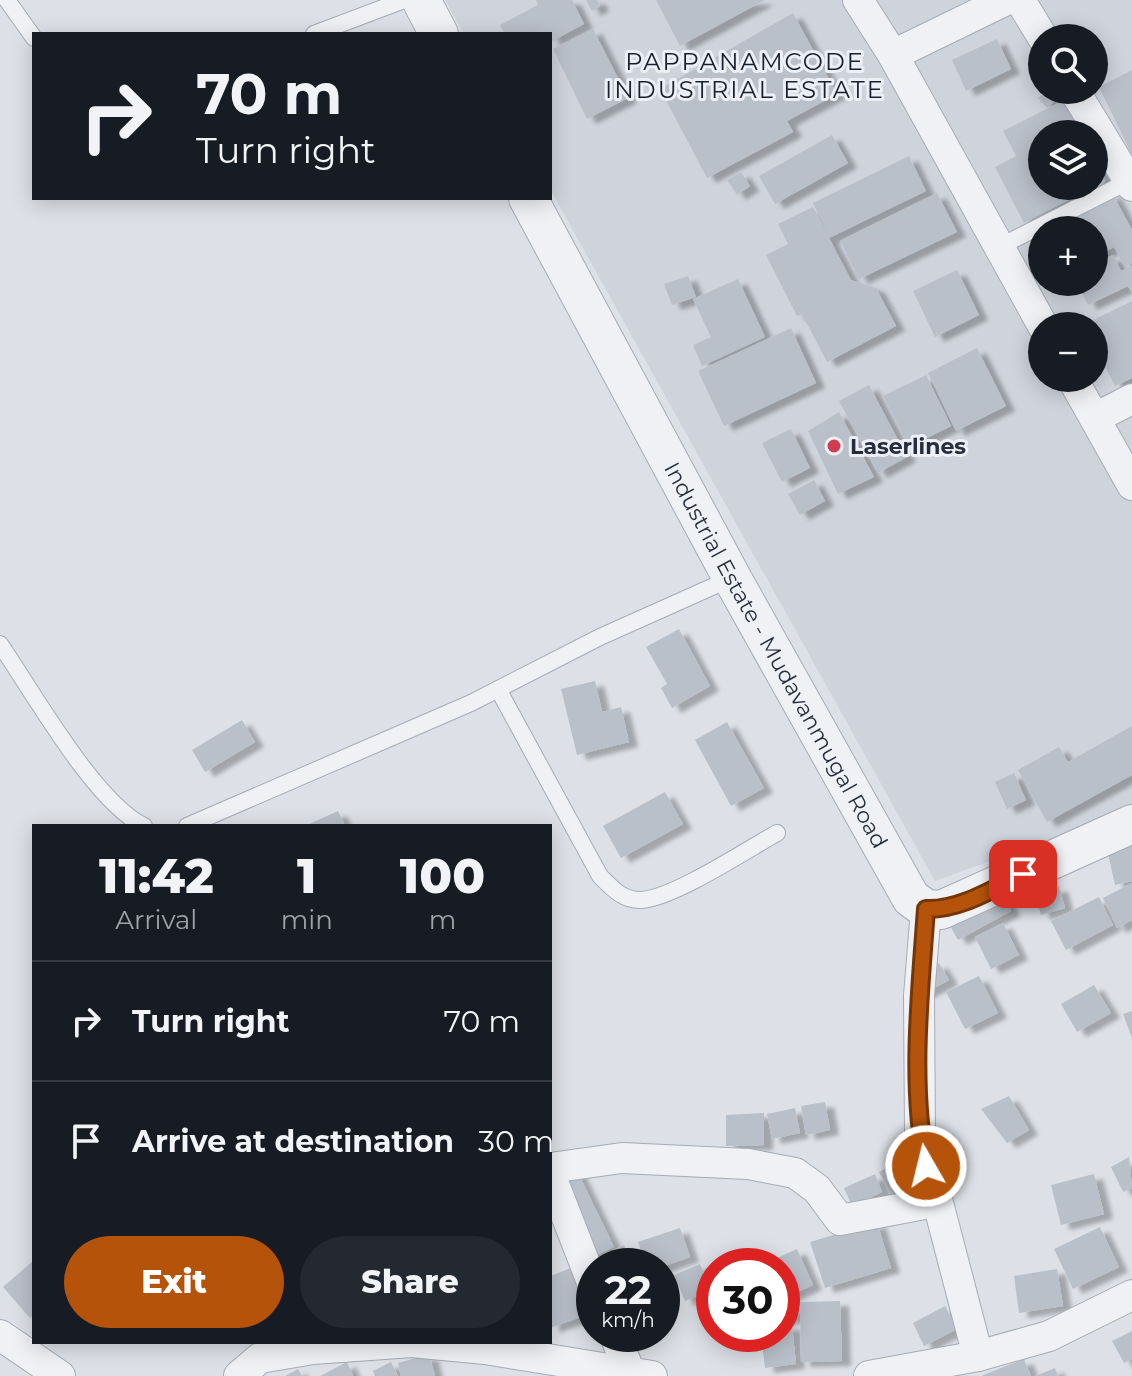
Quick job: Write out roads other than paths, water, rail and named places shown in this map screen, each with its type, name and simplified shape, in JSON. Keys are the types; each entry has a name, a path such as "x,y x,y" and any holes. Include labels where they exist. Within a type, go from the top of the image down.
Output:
{"street":[{"path":"421,0 438,32"},
{"path":"858,0 893,55 1035,312"},
{"path":"893,55 1006,0"},
{"path":"1020,0 1035,24"},
{"path":"1082,104 1130,183"},
{"name":"Industrial Estate - Mudavanmugal Road","path":"529,200 732,578 911,898 926,909"},
{"path":"1080,392 1132,485"},
{"path":"1095,418 1132,399"},
{"path":"978,1356 935,1202 920,1134 919,996 926,909 941,910 967,901 1132,824"},
{"path":"552,1171 622,1158 764,1167 795,1173 817,1189 840,1220 935,1202"},
{"path":"552,1176 579,1248"},
{"path":"869,1376 978,1356 1049,1336 1132,1295"},
{"path":"0,1335 60,1376"},
{"path":"248,1359 393,1344"},
{"path":"448,1344 484,1346 641,1374"},
{"path":"626,1352 641,1374"}],"lane":[{"path":"7,0 32,35"},
{"path":"319,32 404,0"},
{"path":"999,247 1130,183"},
{"path":"192,824 498,689 600,637 732,578"},
{"path":"0,644 103,790 127,818 140,824"},
{"path":"498,689 600,876 620,896 642,900 665,892 777,833"}],"place":[{"name":"Laserlines","path":"834,446"}],"district":[{"name":"PAPPANAMCODE INDUSTRIAL ESTATE","path":"745,75"}]}
